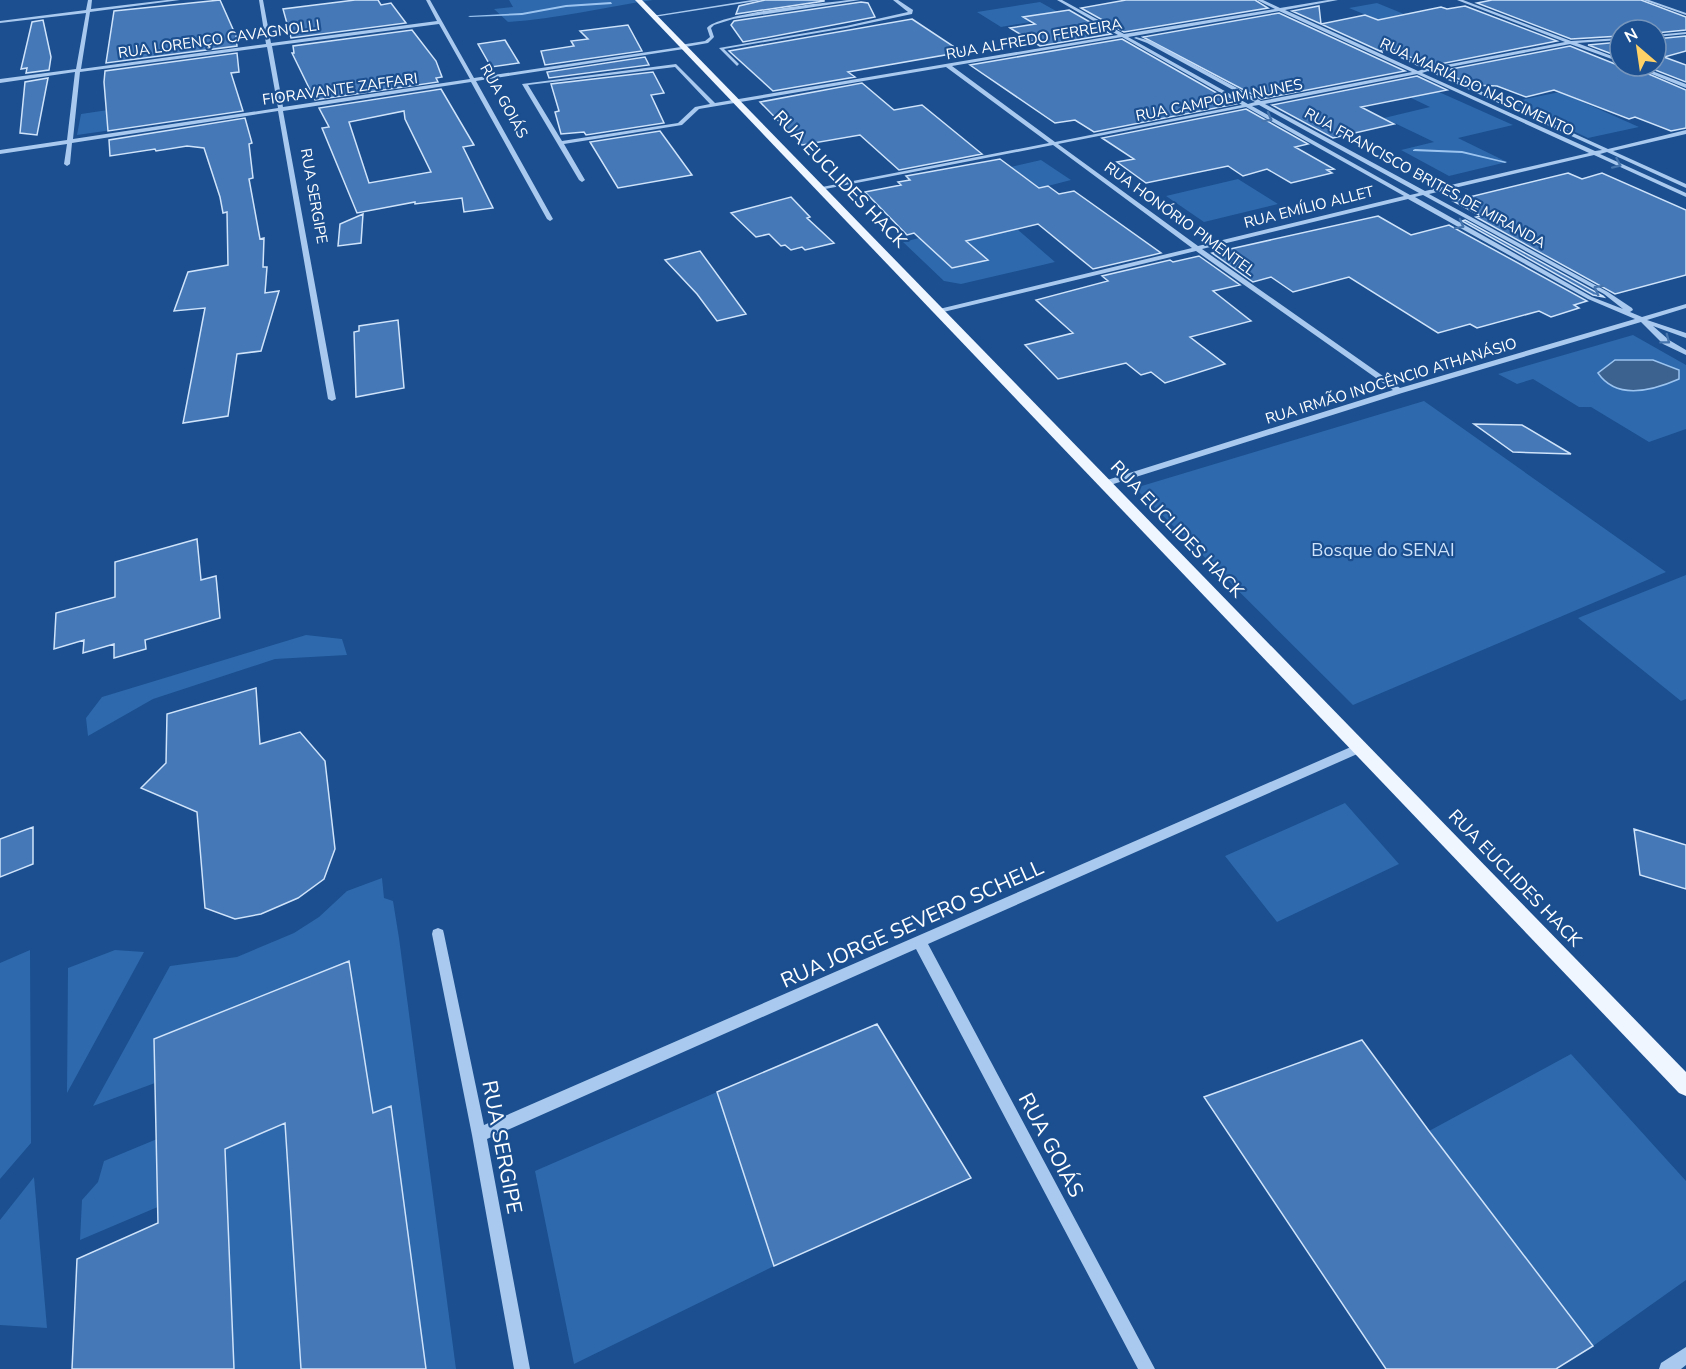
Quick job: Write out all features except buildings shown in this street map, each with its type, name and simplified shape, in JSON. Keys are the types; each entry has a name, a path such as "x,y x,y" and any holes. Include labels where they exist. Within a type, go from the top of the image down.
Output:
{"main road":[{"name":"RUA EUCLIDES HACK","path":"638,0 1686,1086"}],"street":[{"path":"67,164 78,71 90,0"},
{"path":"0,22 178,0"},
{"name":"RUA SERGIPE","path":"261,0 332,399"},
{"name":"RUA GOIÁS","path":"428,0 550,219"},
{"path":"654,16 761,0"},
{"name":"FIORAVANTE ZAFFARI","path":"0,152 474,81 683,47 706,42 712,37 709,28 712,24 732,18 858,0"},
{"path":"737,65 721,48 846,27 910,13 911,11 895,0"},
{"name":"RUA FRANCISCO BRITES DE MIRANDA","path":"1059,0 1127,36 1201,80 1590,298 1686,336"},
{"name":"RUA MARIA DO NASCIMENTO","path":"1259,0 1686,195"},
{"name":"RUA MARIA DO NASCIMENTO","path":"1274,0 1684,185"},
{"name":"RUA ALFREDO FERREIRA","path":"560,143 680,124 697,108 1336,0"},
{"path":"1459,0 1608,56"},
{"path":"1645,0 1686,14"},
{"path":"1662,0 1686,8"},
{"name":"RUA LORENÇO CAVAGNOLLI","path":"0,81 441,22"},
{"path":"1329,32 1341,30"},
{"path":"1668,35 1686,33"},
{"name":"RUA FRANCISCO BRITES DE MIRANDA","path":"1127,36 1149,42 1606,293 1642,319 1666,342 1686,353"},
{"name":"RUA CAMPOLIM NUNES","path":"822,189 1571,42 1608,40"},
{"path":"1366,49 1378,47"},
{"path":"1164,59 1176,57"},
{"path":"582,180 525,84 676,65 714,105"},
{"name":"RUA HONÓRIO PIMENTEL","path":"948,66 1196,248 1399,391"},
{"path":"1201,80 1214,78"},
{"path":"1665,78 1686,86"},
{"path":"1480,102 1494,100"},
{"path":"1528,124 1542,121"},
{"name":"RUA EMÍLIO ALLET","path":"938,312 1424,193 1686,132"},
{"path":"1305,138 1318,135"},
{"path":"1341,159 1355,155"},
{"path":"1670,188 1684,185"},
{"path":"1492,243 1509,239"},
{"path":"1540,270 1556,265"},
{"name":"RUA IRMÃO INOCÊNCIO ATHANÁSIO","path":"1104,484 1399,391 1686,306"},
{"name":"RUA JORGE SEVERO SCHELL","path":"479,1134 1360,748"},
{"name":"RUA SERGIPE","path":"438,934 479,1134 522,1369"},
{"name":"RUA GOIÁS","path":"919,941 1147,1369"},
{"path":"1667,1369 1686,1355"}],"green space":[{"path":"509,0 653,0 563,16 508,22 494,9 513,7"},
{"path":"1040,2 1065,16 1001,27 977,12"},
{"path":"1377,3 1421,21 1393,26 1349,8"},
{"path":"1412,80 1513,125 1458,138 1507,162 1449,176 1401,150 1434,142 1384,118 1430,107 1384,85"},
{"path":"1560,92 1639,127 1588,138 1511,102"},
{"path":"155,103 154,124 77,135 81,114"},
{"path":"1041,160 1071,180 1040,188 1011,167"},
{"path":"1238,179 1278,204 1204,222 1166,196"},
{"path":"1017,229 1055,262 961,284 944,281 903,242 919,238 952,268 988,260 966,241"},
{"path":"1633,335 1686,365 1686,429 1649,442 1591,407 1579,407 1533,379 1517,384 1498,374"},
{"name":"Bosque do SENAI","path":"1424,401 1666,572 1353,705 1135,488"},
{"path":"1686,575 1686,699 1681,701 1578,618"},
{"path":"306,635 342,639 347,655 275,659 153,699 88,736 86,718 102,697"},
{"path":"1345,803 1399,864 1277,922 1225,856"},
{"path":"382,878 384,898 393,901 399,938 456,1369 426,1369 391,1106 287,1149 302,1369 234,1369 226,1178 80,1240 82,1200 98,1182 104,1161 157,1139 158,1178 369,1086 349,962 155,1038 155,1083 93,1106 170,966 237,957 294,933 319,917 347,891"},
{"path":"30,950 31,1143 0,1179 0,963"},
{"path":"115,950 144,952 67,1093 68,968"},
{"path":"1571,1054 1686,1181 1686,1280 1593,1346 1429,1131"},
{"path":"717,1092 774,1266 574,1364 535,1171"},
{"path":"34,1177 47,1328 0,1325 0,1220"}],"shaded area":[{"path":"1615,360 1653,360 1679,370 1679,379 1658,387 1636,391 1625,390 1606,382 1598,373"}],"waterway":[{"path":"470,16 522,14 566,6 611,3"},
{"path":"1415,150 1462,152 1505,162"}]}
